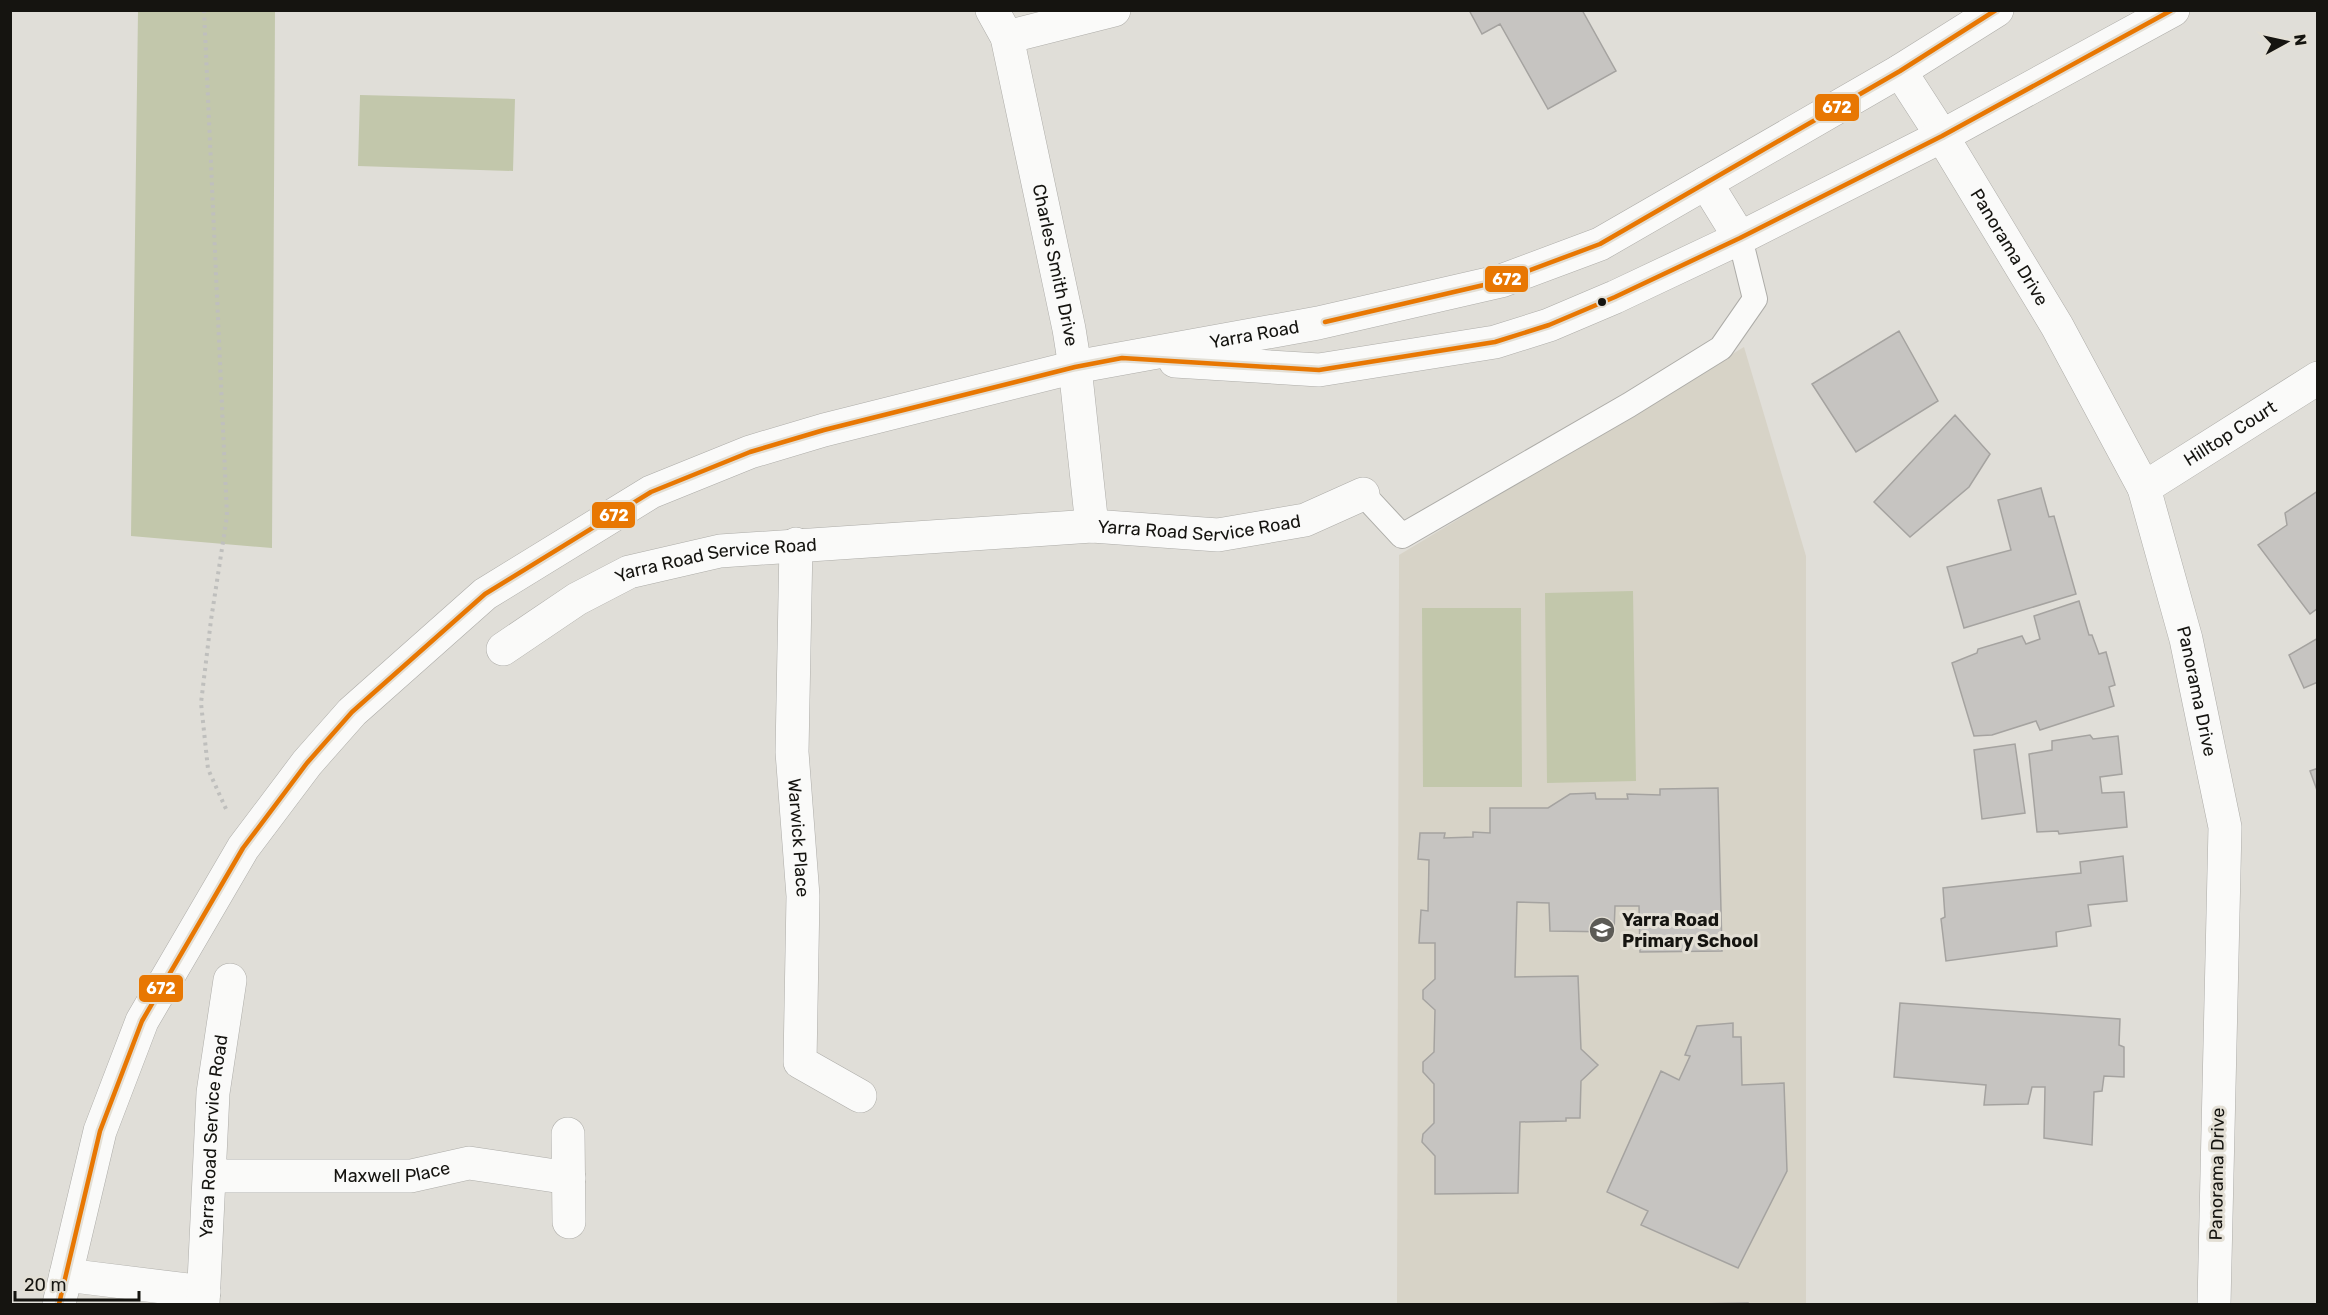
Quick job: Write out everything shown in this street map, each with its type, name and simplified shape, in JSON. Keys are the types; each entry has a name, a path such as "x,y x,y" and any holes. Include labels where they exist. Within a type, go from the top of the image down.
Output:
{"street":[{"path":"999,24 1114,10"},
{"name":"Yarra Road","path":"63,1290 100,1131 142,1021 243,848 307,763 352,712 486,594 651,492 750,452 824,430 1075,367 1318,323 1501,281 1600,244 1900,70 1997,10"},
{"name":"Yarra Road","path":"1122,358 1319,370 1495,342 1549,325 1615,297 1740,238 1942,136 2173,10"},
{"name":"Charles Smith Drive","path":"999,24 1069,329 1092,526"},
{"name":"Panorama Drive","path":"1900,70 2057,326 2144,488 2186,639 2225,827 2214,1305"},
{"path":"1706,183 1740,238"},
{"name":"Hilltop Court","path":"2144,488 2318,378"},
{"name":"Yarra Road Service Road","path":"503,650 577,598 629,572 720,551 796,544 1092,526 1218,535 1305,520 1364,494"},
{"name":"Warwick Place","path":"796,544 792,752 802,896 800,1062 860,1096"},
{"name":"Yarra Road Service Road","path":"63,1290 204,1298 213,1093 230,980"},
{"path":"568,1134 569,1222"},
{"name":"Maxwell Place","path":"210,1176 411,1176 469,1163 569,1178"}],"lane":[{"name":"Yarra Road Service Road","path":"1364,494 1402,536 1629,405 1722,348 1755,299 1740,238"}],"path":[{"path":"204,10 227,516 210,620 201,704 208,769 243,848"}],"shaded area":[{"name":"Yarra Road Primary School","path":"1744,347 1806,556 1806,1304 1397,1304 1399,555"}],"green space":[{"path":"138,11 275,11 272,548 131,536"},
{"path":"360,95 515,99 513,171 358,166"},
{"path":"1633,591 1636,781 1547,783 1545,593"},
{"path":"1422,608 1521,608 1522,787 1423,787"}],"building":[{"path":"1469,10 1582,10 1616,71 1548,109 1500,24 1482,34"},
{"path":"1899,331 1938,401 1856,452 1812,384"},
{"path":"1955,415 1990,454 1969,487 1910,537 1874,502"},
{"path":"2041,488 2049,517 2054,516 2076,594 1964,628 1947,567 2011,550 1998,500"},
{"path":"2318,491 2318,608 2310,614 2258,545 2287,525 2285,513"},
{"path":"2079,601 2089,635 2092,635 2099,654 2106,652 2115,685 2109,687 2114,706 2040,730 2036,721 1992,735 1974,736 1952,663 1977,653 1978,649 2022,636 2026,644 2040,639 2034,616"},
{"path":"2318,638 2318,682 2304,688 2289,655"},
{"path":"2090,735 2093,739 2118,736 2122,774 2100,777 2102,793 2124,792 2127,827 2059,834 2058,831 2037,832 2029,754 2052,750 2052,741"},
{"path":"2015,744 2025,813 1982,819 1974,750"},
{"path":"2318,768 2318,793 2310,771"},
{"path":"1718,788 1722,951 1640,952 1639,906 1615,906 1614,932 1550,931 1549,903 1517,902 1515,977 1578,976 1581,1049 1598,1065 1581,1081 1580,1118 1566,1118 1566,1121 1520,1122 1518,1193 1435,1194 1435,1156 1422,1142 1423,1134 1434,1123 1434,1084 1423,1072 1423,1062 1434,1052 1435,1010 1423,999 1423,990 1435,979 1435,943 1419,943 1421,910 1428,911 1429,860 1418,859 1420,833 1445,833 1444,838 1473,837 1473,832 1490,833 1490,808 1548,808 1570,794 1595,793 1596,799 1628,799 1627,794 1660,795 1660,789"},
{"path":"2123,856 2127,901 2088,905 2091,926 2056,932 2057,946 1946,961 1941,919 1945,917 1943,888 2081,873 2080,862"},
{"path":"1900,1003 2120,1019 2119,1045 2124,1047 2124,1077 2104,1076 2102,1091 2094,1092 2092,1145 2044,1138 2045,1087 2032,1087 2028,1104 1984,1105 1986,1085 1894,1077"},
{"path":"1733,1023 1733,1037 1741,1037 1742,1085 1784,1083 1787,1171 1738,1268 1641,1225 1648,1211 1607,1192 1661,1071 1679,1080 1690,1056 1685,1055 1697,1026"},
{"path":"1748,1303 1748,1304 1694,1304"}],"transit line":[{"name":"672","path":"1325,322 1501,281 1600,244 1900,71 1996,10"},
{"name":"672","path":"59,1304 100,1131 142,1021 243,848 307,763 352,712 485,594 651,492 750,452 824,430 1075,367 1122,358 1319,370 1495,342 1549,325 1615,297 1740,238 1942,136 2172,10"}],"place":[{"name":"Yarra Road Primary School","path":"1602,930"}]}
